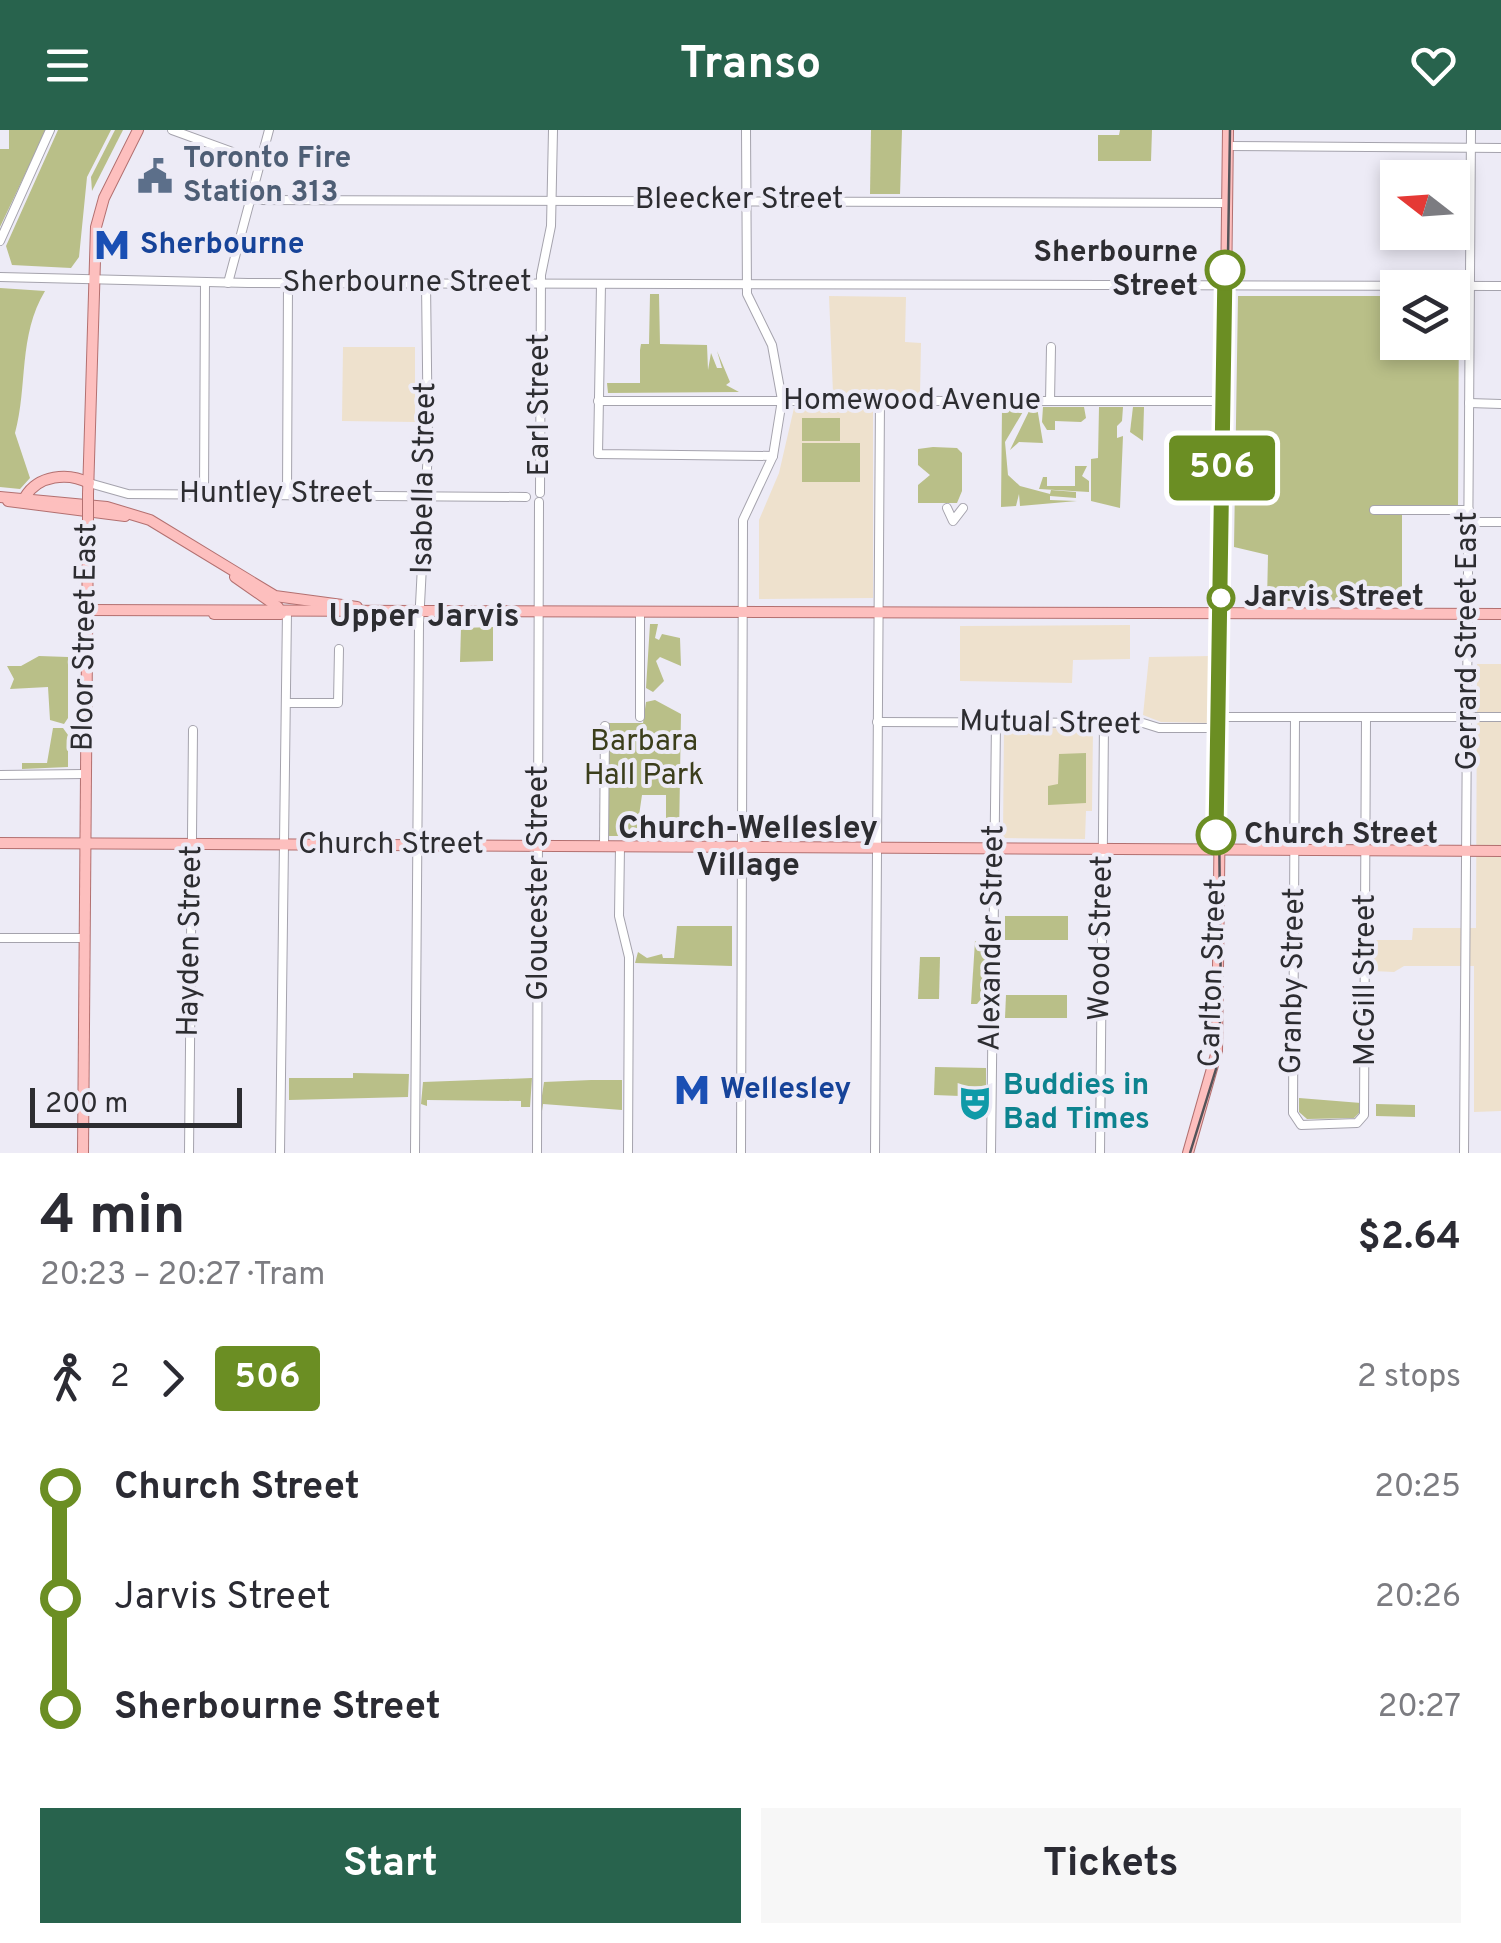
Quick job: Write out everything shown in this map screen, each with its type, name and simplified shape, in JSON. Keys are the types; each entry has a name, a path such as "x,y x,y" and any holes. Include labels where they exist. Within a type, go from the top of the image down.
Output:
{"main road":[{"name":"Bloor Street East","path":"83,1153 84,610 93,281 100,209 138,130"},
{"name":"Carlton Street","path":"1188,1153 1217,1056 1228,130"},
{"path":"25,496 33,486 48,479 76,477 88,489"},
{"path":"0,498 25,496 136,516 204,550 282,598 383,612"},
{"path":"0,498 92,515 136,516"},
{"path":"204,550 247,586 287,612"},
{"path":"236,608 247,600 247,586"},
{"path":"198,611 236,608 287,612 1501,614"},
{"path":"84,610 273,616 287,612"},
{"name":"Church Street","path":"0,843 1501,851"}],"street":[{"path":"0,241 50,130"},
{"path":"172,130 260,162"},
{"path":"228,283 268,130"},
{"name":"Earl Street","path":"539,612 542,284 552,198 552,130"},
{"path":"741,1153 744,514 773,456 782,400 772,345 748,299 746,284 746,130"},
{"name":"Gerrard Street East","path":"1470,286 1471,130"},
{"path":"1228,146 1501,148"},
{"name":"Bleecker Street","path":"250,200 1228,202"},
{"name":"Sherbourne Street","path":"0,277 288,284 1380,286"},
{"path":"204,494 205,282"},
{"name":"Isabella Street","path":"414,1153 426,283"},
{"path":"287,495 288,284"},
{"path":"600,284 598,454 773,456"},
{"name":"Sherbourne Street","path":"1470,286 1501,286"},
{"path":"1050,347 1050,401"},
{"name":"Gerrard Street East","path":"1464,1153 1469,360"},
{"path":"875,1153 880,400"},
{"name":"Homewood Avenue","path":"598,402 1225,401"},
{"path":"1469,404 1501,404"},
{"name":"Huntley Street","path":"88,489 128,494 526,497"},
{"path":"948,508 953,521 962,508"},
{"path":"1374,510 1469,510"},
{"path":"1469,522 1501,522"},
{"path":"280,1153 287,612"},
{"name":"Gloucester Street","path":"537,1153 539,612"},
{"path":"640,613 640,717"},
{"path":"287,702 338,703 339,649"},
{"name":"Mutual Street","path":"877,722 1104,724 1295,717 1501,717"},
{"name":"Granby Street","path":"1295,717 1293,1113 1298,1124 1360,1120"},
{"name":"McGill Street","path":"1360,1120 1366,1094 1366,718"},
{"name":"Alexander Street","path":"991,1153 996,722"},
{"name":"Wood Street","path":"1100,1153 1104,724"},
{"path":"604,847 605,726"},
{"name":"Hayden Street","path":"189,1153 193,730"},
{"path":"0,775 84,774"},
{"path":"620,847 619,916 628,957 628,1153"},
{"path":"0,938 83,938"}],"shaded area":[{"path":"829,296 906,297 905,342 921,343 920,395 833,393"},
{"path":"343,347 415,347 415,422 342,421"},
{"path":"794,408 873,409 873,598 759,599 759,520 779,473"},
{"path":"1130,625 1130,659 1073,660 1072,683 960,681 960,626"},
{"path":"1211,656 1210,723 1161,722 1143,715 1149,657"},
{"path":"1477,664 1501,664 1501,1111 1474,1112 1474,966 1404,966 1394,972 1373,971 1373,940 1412,940 1413,928 1476,928"},
{"path":"1004,727 1093,729 1092,811 1086,811 1085,839 1003,838"}],"green space":[{"path":"9,130 46,130 0,227 0,149 9,149"},
{"path":"58,130 111,130 87,177 79,257 71,268 12,265 6,246"},
{"path":"115,130 123,130 92,191 91,177"},
{"path":"871,130 902,130 900,194 870,194"},
{"path":"1120,130 1152,130 1151,161 1098,161 1098,135 1119,135"},
{"path":"0,288 45,291 27,343 15,433 30,478 20,489 0,487"},
{"path":"650,294 659,294 660,344 707,345 708,370 711,353 717,368 722,368 717,351 730,382 726,385 739,392 608,393 607,383 640,383 641,344 649,344"},
{"path":"1238,296 1380,296 1380,360 1459,360 1458,506 1375,506 1370,513 1402,515 1402,600 1267,601 1268,555 1234,547"},
{"path":"1002,407 1024,410 1005,442 1008,475 1020,486 1050,494 1051,490 1076,492 1076,498 1050,496 1050,500 1077,501 1020,506 1019,494 1016,506 1001,507"},
{"path":"1037,407 1043,443 1019,442 1010,450 1030,409"},
{"path":"1043,407 1084,407 1086,418 1081,422 1055,421 1055,430 1047,430 1042,422"},
{"path":"1099,407 1123,407 1122,421 1117,426 1117,438 1123,436 1120,508 1091,501 1091,459 1098,458"},
{"path":"1133,407 1144,407 1143,441 1130,432"},
{"path":"802,418 840,418 840,441 802,441"},
{"path":"802,443 860,443 860,482 802,482"},
{"path":"957,448 962,453 962,491 957,503 918,503 918,485 930,475 918,465 918,449"},
{"path":"1075,466 1087,466 1082,476 1089,481 1089,492 1039,489 1043,477 1047,477 1047,486 1075,486"},
{"path":"650,624 658,624 655,638 659,640 662,634 680,638 681,666 660,657 656,661 664,681 653,692 646,688"},
{"path":"493,627 493,661 460,662 461,628"},
{"path":"39,656 68,657 68,718 64,724 50,720 48,687 10,689 14,679 7,666 21,666"},
{"name":"Barbara Hall Park","path":"655,700 681,714 679,837 666,837 666,795 642,795 636,836 608,836 609,723 643,723 646,702"},
{"path":"53,728 63,728 68,735 68,767 22,769 22,763 47,763"},
{"path":"1086,753 1086,803 1048,805 1048,786 1058,784 1059,754"},
{"path":"1005,916 1068,916 1068,940 1005,940"},
{"path":"677,926 732,926 732,966 635,963 638,952 647,958 662,954 663,958 674,958"},
{"path":"975,941 987,950 986,993 977,1004 971,1004"},
{"path":"920,957 940,957 939,999 918,999"},
{"path":"1006,995 1067,995 1067,1018 1005,1018"},
{"path":"935,1067 986,1068 986,1097 934,1095"},
{"path":"353,1073 409,1074 408,1097 289,1100 289,1078 353,1078"},
{"path":"532,1078 530,1107 521,1107 521,1101 427,1100 427,1106 421,1104 423,1082"},
{"path":"622,1080 622,1110 543,1104 540,1109 544,1082"},
{"path":"1299,1098 1361,1103 1361,1111 1354,1118 1307,1119 1299,1112"},
{"path":"1376,1104 1415,1105 1415,1117 1376,1116"}],"tram line":[{"path":"1190,1153 1216,1069 1221,1010 1219,817 1230,130"},
{"name":"506","path":"1216,835 1225,270"}],"place":[{"name":"Toronto Fire Station 313","path":"155,176"},
{"name":"Sherbourne","path":"112,245"},
{"name":"Sherbourne Street","path":"1225,270"},
{"name":"Jarvis Street","path":"1221,598"},
{"name":"Church Street","path":"1216,835"},
{"name":"Wellesley","path":"692,1090"},
{"name":"Buddies in Bad Times","path":"975,1103"}],"district":[{"name":"Upper Jarvis","path":"424,618"},
{"name":"Church-Wellesley Village","path":"748,848"}]}
